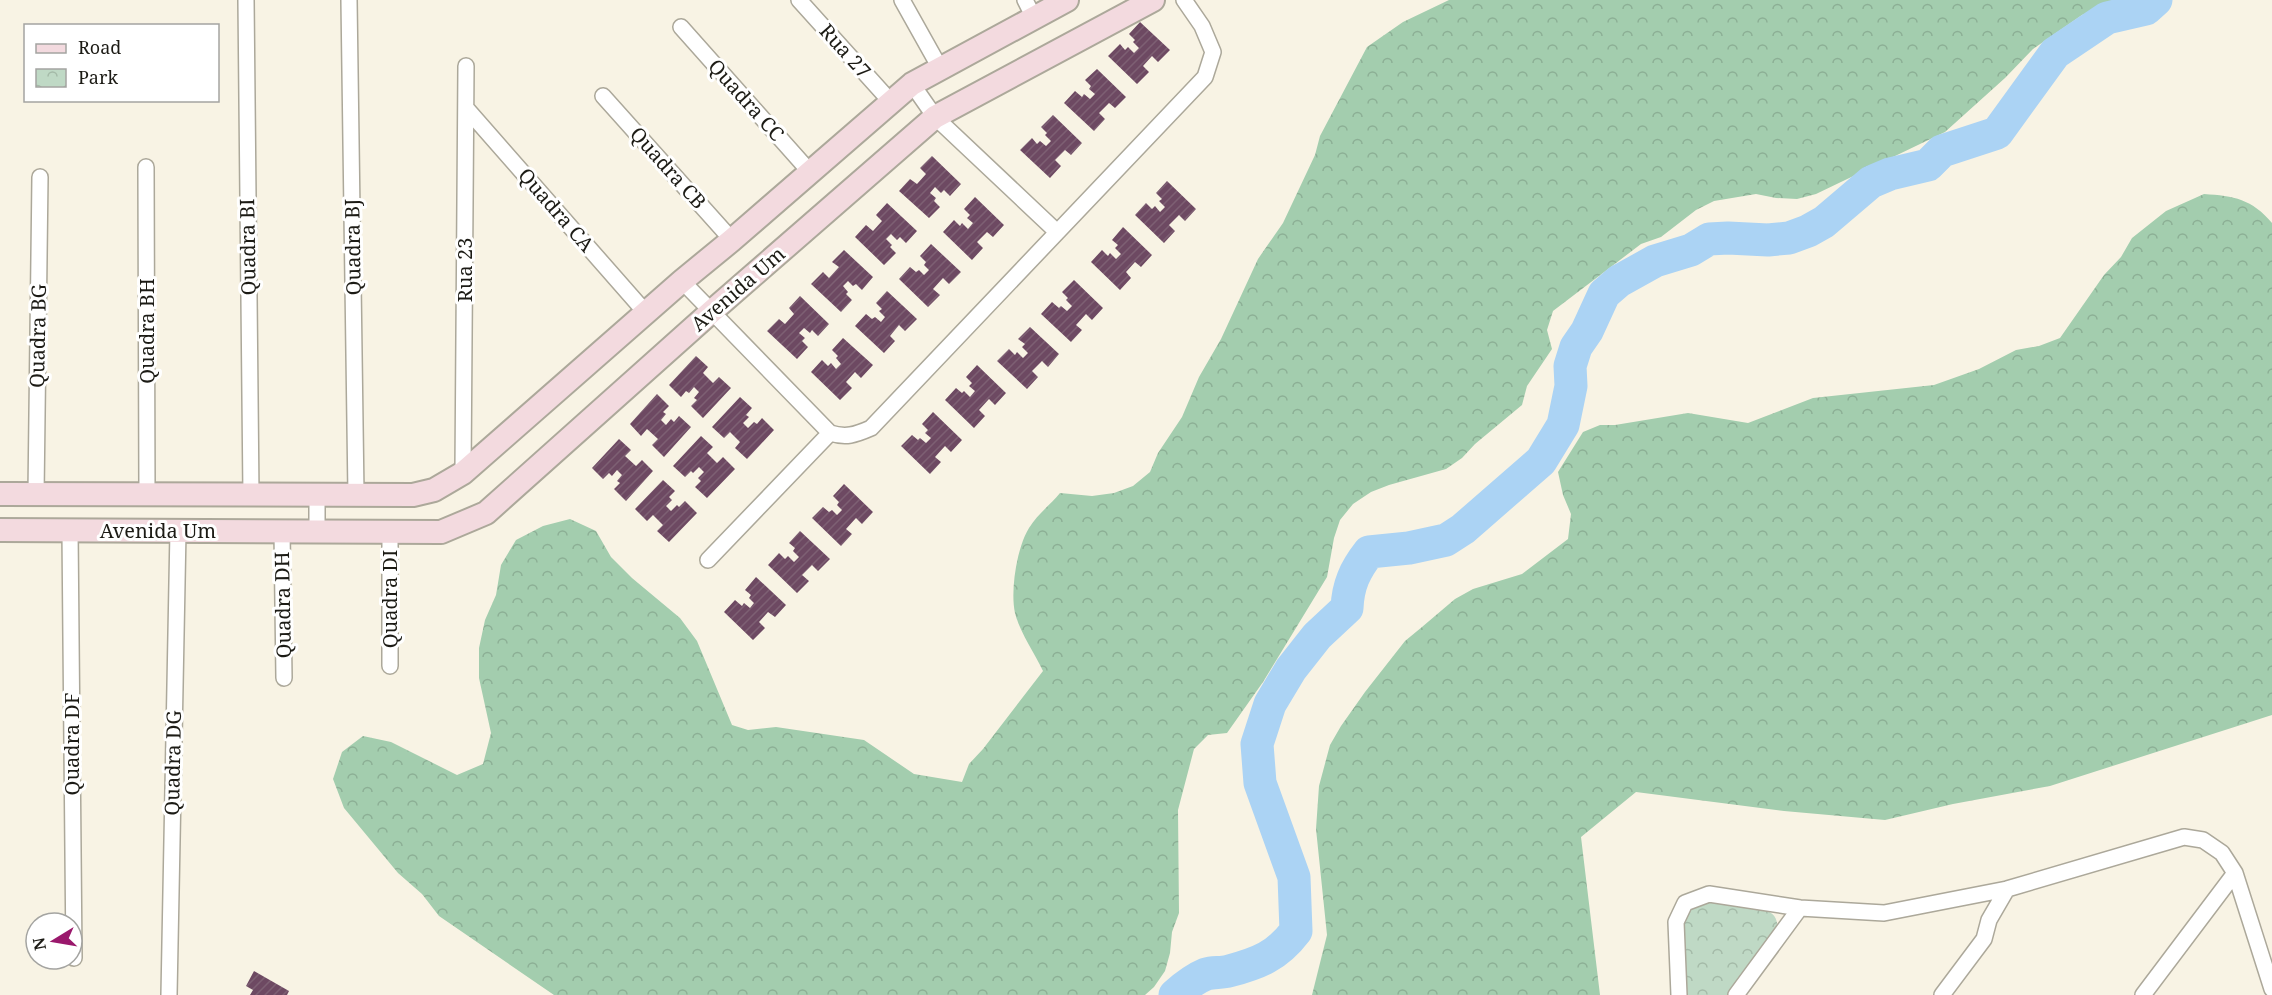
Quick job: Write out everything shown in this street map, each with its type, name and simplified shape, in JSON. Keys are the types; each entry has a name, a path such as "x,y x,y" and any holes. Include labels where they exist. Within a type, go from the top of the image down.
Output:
{"street":[{"name":"Quadra BI","path":"246,0 251,495"},
{"name":"Quadra BJ","path":"349,0 356,495"},
{"name":"Rua 27","path":"799,0 891,102"},
{"path":"902,0 940,68"},
{"name":"Avenida Um","path":"0,494 413,495 434,490 463,473 912,84 1029,9 1067,0"},
{"name":"Avenida Um","path":"0,531 441,531 486,513 711,312 935,117 1153,0"},
{"path":"682,281 830,433 843,437 855,436 871,428 1205,77 1213,52 1202,26 1184,0"},
{"name":"Quadra CC","path":"681,27 810,172"},
{"name":"Rua 23","path":"463,473 466,66"},
{"path":"912,84 935,117 1057,232"},
{"name":"Quadra CB","path":"603,96 732,240"},
{"name":"Quadra CA","path":"466,108 646,313"},
{"name":"Quadra BH","path":"146,167 147,494"},
{"name":"Quadra BG","path":"36,494 40,177"},
{"path":"708,560 830,433"},
{"path":"317,495 317,531"},
{"name":"Quadra DF","path":"70,531 74,911"},
{"name":"Quadra DG","path":"169,995 178,531"},
{"name":"Quadra DH","path":"282,531 284,678"},
{"name":"Quadra DI","path":"390,531 390,666"},
{"path":"1679,995 1676,922 1685,903 1709,894 1800,908 1884,913 2007,889 2184,837 2203,840 2222,853 2235,873 2272,989"},
{"path":"2143,995 2235,873"},
{"path":"1942,995 1984,939 1989,920 2007,889"},
{"path":"1737,995 1800,908"}],"green space":[{"path":"1449,0 2119,0 2082,15 2033,49 2005,78 1945,132 1816,194 1797,199 1756,194 1714,201 1696,210 1661,237 1641,244 1553,311 1547,330 1552,349 1527,386 1522,405 1475,444 1462,458 1446,469 1389,485 1371,492 1353,504 1340,520 1334,538 1327,577 1263,682 1227,733 1208,735 1194,749 1178,810 1179,913 1172,932 1165,971 1145,995 554,995 439,916 422,894 398,873 344,808 333,779 342,752 363,736 391,742 457,775 483,764 491,733 479,678 479,648 485,620 496,595 501,565 516,540 543,526 570,519 596,531 611,557 632,578 680,618 697,641 732,725 748,730 776,727 864,740 914,774 962,782 969,764 1043,671 1020,628 1014,604 1014,581 1018,557 1029,528 1060,493 1092,496 1114,493 1133,486 1150,472 1158,453 1182,417 1199,377 1221,339 1258,259 1283,223 1315,155 1320,136 1367,47 1403,22"},
{"path":"2204,194 2242,200 2265,215 2272,223 2272,715 2050,786 1953,804 1885,820 1784,811 1636,792 1581,837 1600,995 1312,995 1327,935 1316,829 1319,786 1330,745 1365,692 1405,641 1455,599 1473,589 1522,574 1568,539 1571,514 1563,495 1558,472 1583,432 1600,425 1615,425 1688,413 1748,423 1813,398 1934,385 1979,369 2016,350 2039,346 2060,338 2104,275 2121,257 2132,238 2166,211"},
{"path":"1706,902 1763,909 1772,914 1777,921 1778,929 1729,995 1685,995 1684,921 1690,910"}],"building":[{"path":"1140,22 1170,50 1158,62 1152,56 1143,66 1149,72 1137,84 1108,56 1120,44 1125,50 1128,47 1134,53 1139,48 1129,34"},
{"path":"1097,69 1126,97 1115,108 1109,103 1099,113 1105,119 1094,131 1064,103 1075,91 1082,97 1084,94 1090,99 1095,94 1089,89 1091,86 1085,80"},
{"path":"1053,115 1082,143 1071,155 1065,150 1055,160 1061,166 1050,178 1020,150 1032,138 1037,144 1040,141 1046,146 1051,141 1041,127"},
{"path":"932,156 961,184 950,196 944,190 941,193 935,187 930,193 936,198 934,201 940,207 929,218 899,191 910,179 917,184 926,174 920,168"},
{"path":"1167,181 1196,209 1185,221 1179,215 1169,225 1175,231 1164,243 1135,215 1146,203 1152,209 1155,206 1160,212 1165,207 1159,201 1162,199 1156,193"},
{"path":"975,197 1004,225 993,237 987,232 977,242 983,248 972,260 943,232 954,220 960,226 962,223 968,229 973,223 967,218 970,215 964,209"},
{"path":"887,203 917,231 906,243 900,237 897,240 891,234 886,239 896,253 884,265 855,237 866,225 873,231 882,221 876,215"},
{"path":"1123,227 1152,255 1141,267 1135,262 1126,272 1131,278 1120,290 1091,262 1102,250 1108,256 1110,253 1116,259 1121,254 1115,248 1118,245 1112,240"},
{"path":"931,244 961,272 949,284 943,278 933,289 940,295 928,307 899,279 910,267 916,272 919,270 924,275 929,270 924,265 926,262 920,256"},
{"path":"844,250 873,277 862,290 856,284 853,286 848,281 843,286 848,292 846,294 852,300 841,312 811,284 823,272 829,278 839,267 832,262"},
{"path":"1074,280 1103,308 1092,320 1086,314 1076,325 1082,330 1071,342 1041,314 1052,302 1067,311 1072,306 1062,292"},
{"path":"887,291 917,319 905,331 899,325 890,336 895,341 884,353 855,326 866,314 881,322 885,317 879,311 882,309 876,303"},
{"path":"800,296 829,324 818,336 812,330 810,333 804,328 799,333 805,338 802,341 808,347 797,359 767,331 779,319 785,324 794,314 789,308"},
{"path":"1030,327 1059,354 1048,367 1042,361 1032,371 1038,377 1027,389 997,361 1009,349 1015,355 1017,352 1023,358 1028,353 1022,347 1025,344 1018,339"},
{"path":"843,338 873,365 861,378 855,372 846,382 852,388 840,400 811,372 822,360 828,366 831,363 836,369 841,364 836,358 838,356 832,350"},
{"path":"696,356 708,367 703,373 713,383 719,377 731,388 703,418 691,406 697,400 694,398 699,392 694,387 681,397 669,385"},
{"path":"977,365 1006,393 995,405 989,399 979,410 985,416 974,428 945,400 956,388 962,393 964,391 970,397 975,391 969,386 972,383 966,377"},
{"path":"657,394 669,406 663,412 666,414 661,420 666,425 671,419 674,422 679,416 691,427 664,457 652,445 658,439 647,429 641,436 630,424"},
{"path":"740,397 752,408 746,415 749,417 743,423 748,428 754,422 757,424 762,418 774,430 747,459 735,448 740,442 730,432 724,438 712,427"},
{"path":"933,412 962,440 951,452 945,446 935,457 941,462 930,474 901,446 912,435 926,443 931,438 925,433 928,430 922,424"},
{"path":"701,436 713,447 707,453 717,463 723,457 735,469 707,498 695,487 701,481 698,478 704,472 699,467 685,477 673,466"},
{"path":"619,439 631,450 625,456 636,466 642,460 653,471 626,501 614,489 620,483 617,481 622,475 617,470 612,476 609,473 603,479 592,468"},
{"path":"663,480 675,491 669,497 672,500 666,506 671,511 685,501 697,513 669,542 657,531 663,525 653,515 647,521 635,509"},
{"path":"844,484 873,512 862,524 856,518 846,529 852,534 841,546 812,518 823,507 829,512 832,510 837,515 842,510 837,505 839,502 833,496"},
{"path":"800,531 830,559 818,571 812,565 802,575 809,581 797,593 768,565 779,553 785,559 788,556 794,562 799,557 793,551 795,548 789,543"},
{"path":"756,577 786,605 775,617 768,612 759,622 765,628 753,640 724,612 735,600 742,606 744,603 750,608 754,603 749,598 751,595 745,590"},
{"path":"254,971 289,991 287,995 250,995 253,990 246,986"}],"waterway":[{"path":"1175,995 1189,983 1206,974 1229,971 1267,957 1282,947 1296,931 1294,877 1260,783 1257,744 1270,704 1291,669 1317,636 1347,608 1353,578 1369,552 1409,548 1446,540 1463,529 1541,461 1563,425 1571,386 1570,366 1576,347 1587,331 1604,294 1619,281 1655,261 1691,250 1709,239 1768,240 1789,238 1808,231 1824,222 1871,182 1890,174 1928,165 1942,151 1997,133 2055,53 2107,18 2146,9 2156,0"}]}
